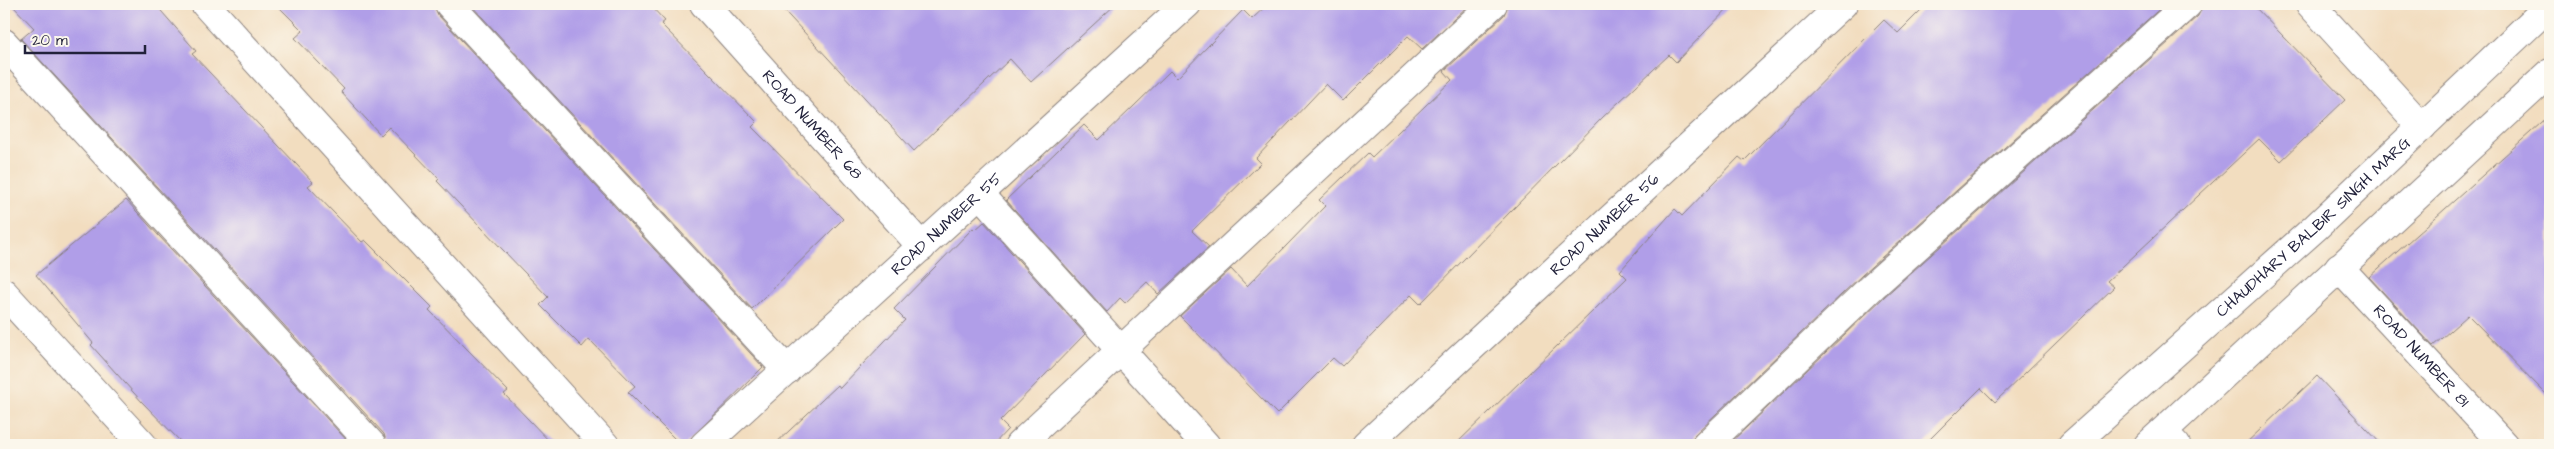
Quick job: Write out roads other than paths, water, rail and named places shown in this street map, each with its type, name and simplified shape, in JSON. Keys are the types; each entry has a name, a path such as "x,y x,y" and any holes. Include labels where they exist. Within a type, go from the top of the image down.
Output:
{"street":[{"path":"205,4 605,445"},
{"path":"449,4 787,370"},
{"name":"ROAD NUMBER 68","path":"704,4 922,247"},
{"path":"1019,445 1493,4"},
{"name":"ROAD NUMBER 56","path":"1366,445 1843,4"},
{"path":"1706,445 1873,286 2188,4"},
{"path":"2310,4 2422,126"},
{"name":"ROAD NUMBER 55","path":"704,445 980,194 1182,6"},
{"name":"CHAUDHARY BALBIR SINGH MARG","path":"2072,445 2316,227 2550,6"},
{"path":"4,43 372,445"},
{"path":"2162,441 2339,267 2550,73"},
{"path":"980,194 1206,445"},
{"name":"ROAD NUMBER 81","path":"2339,267 2504,445"},
{"path":"4,293 143,445"}]}
